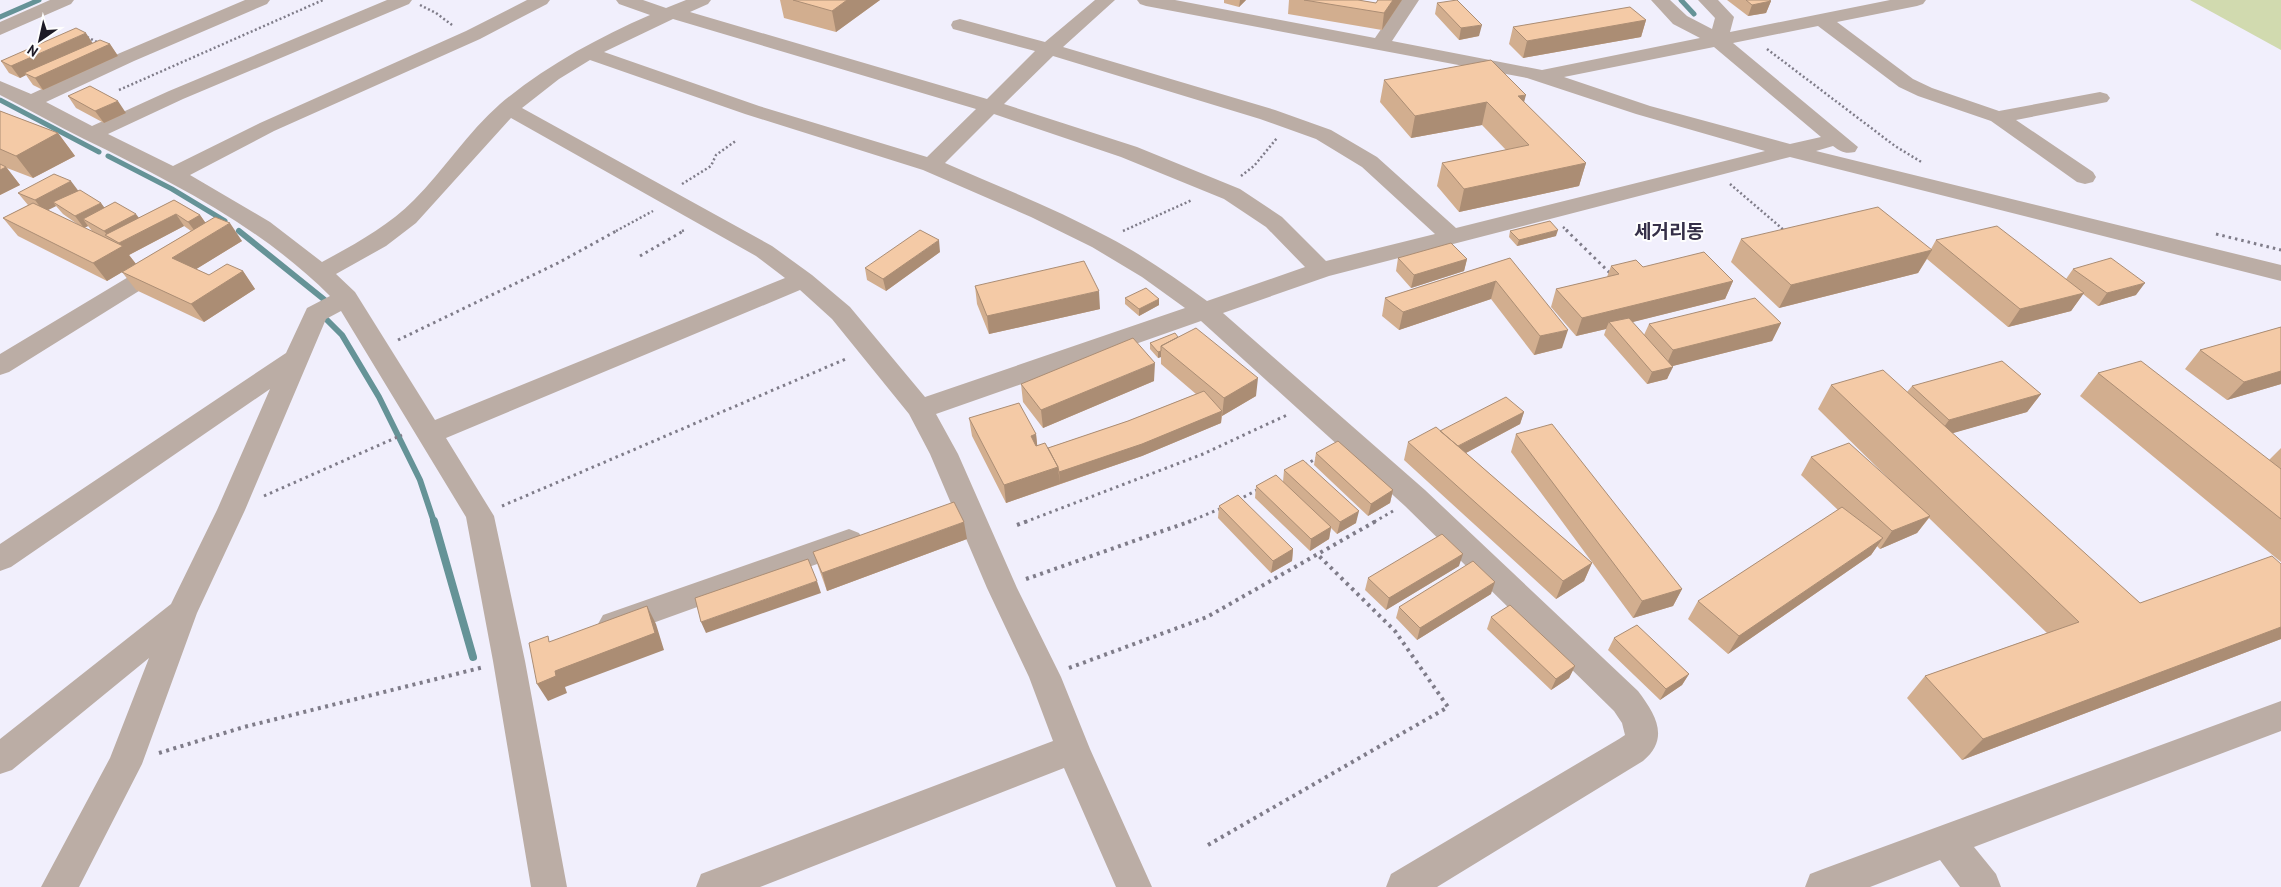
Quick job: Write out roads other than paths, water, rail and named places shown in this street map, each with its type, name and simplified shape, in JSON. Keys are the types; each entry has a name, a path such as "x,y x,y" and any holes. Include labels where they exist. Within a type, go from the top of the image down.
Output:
{"street":[{"path":"0,29 65,0"},
{"path":"31,102 126,57 261,0"},
{"path":"173,175 266,128 473,35 541,0"},
{"path":"625,0 992,107 1128,152 1232,194 1274,222 1321,270"},
{"path":"322,272 385,236 410,216 490,126 528,92 588,53 669,13 702,0"},
{"path":"931,165 1050,48 1106,0"},
{"path":"1146,0 1542,76 1669,118 1879,174 2281,273"},
{"path":"1380,44 1410,0"},
{"path":"1660,0 1680,20 1718,40 1879,174"},
{"path":"1707,0 1725,17 1718,40"},
{"path":"1542,76 1917,0"},
{"path":"91,134 176,95 409,2"},
{"path":"1821,19 1906,83 1925,92 1998,117 2085,177"},
{"path":"960,25 1050,48 1292,123 1346,146 1398,186 1451,236"},
{"path":"588,53 752,110 931,165 1039,212 1100,242 1150,272 1204,310 1351,440 1415,498 1626,701 1636,715 1642,730 1642,741 1631,750 1404,887"},
{"path":"0,87 173,175 245,217 322,272 346,298 480,516 510,661 549,887"},
{"path":"1998,117 2100,98"},
{"path":"508,108 764,251 803,280 841,313 871,348 920,409 944,454 1002,588 1045,677 1073,749 1134,887"},
{"path":"920,409 1321,270 1837,139"},
{"path":"220,232 245,217"},
{"path":"0,366 179,256"},
{"path":"426,430 743,306 803,280"},
{"path":"60,885 125,764 182,613 231,510 316,314 346,298"},
{"path":"0,559 296,360"},
{"path":"936,510 963,500"},
{"path":"593,631 871,533"},
{"path":"0,759 182,613"},
{"path":"510,661 537,651"},
{"path":"1823,887 2281,716"},
{"path":"714,887 1073,749"},
{"path":"1946,840 1983,887"}],"waterway":[{"path":"0,17 39,0"},
{"path":"1681,0 1694,14"},
{"path":"0,100 99,152"},
{"path":"108,156 172,189 225,221 218,225"},
{"path":"239,231 326,301 323,316 342,335 379,397 420,480 434,522"},
{"path":"434,521 473,657"}],"district":[{"name":"세거리동","path":"1669,231"}]}
